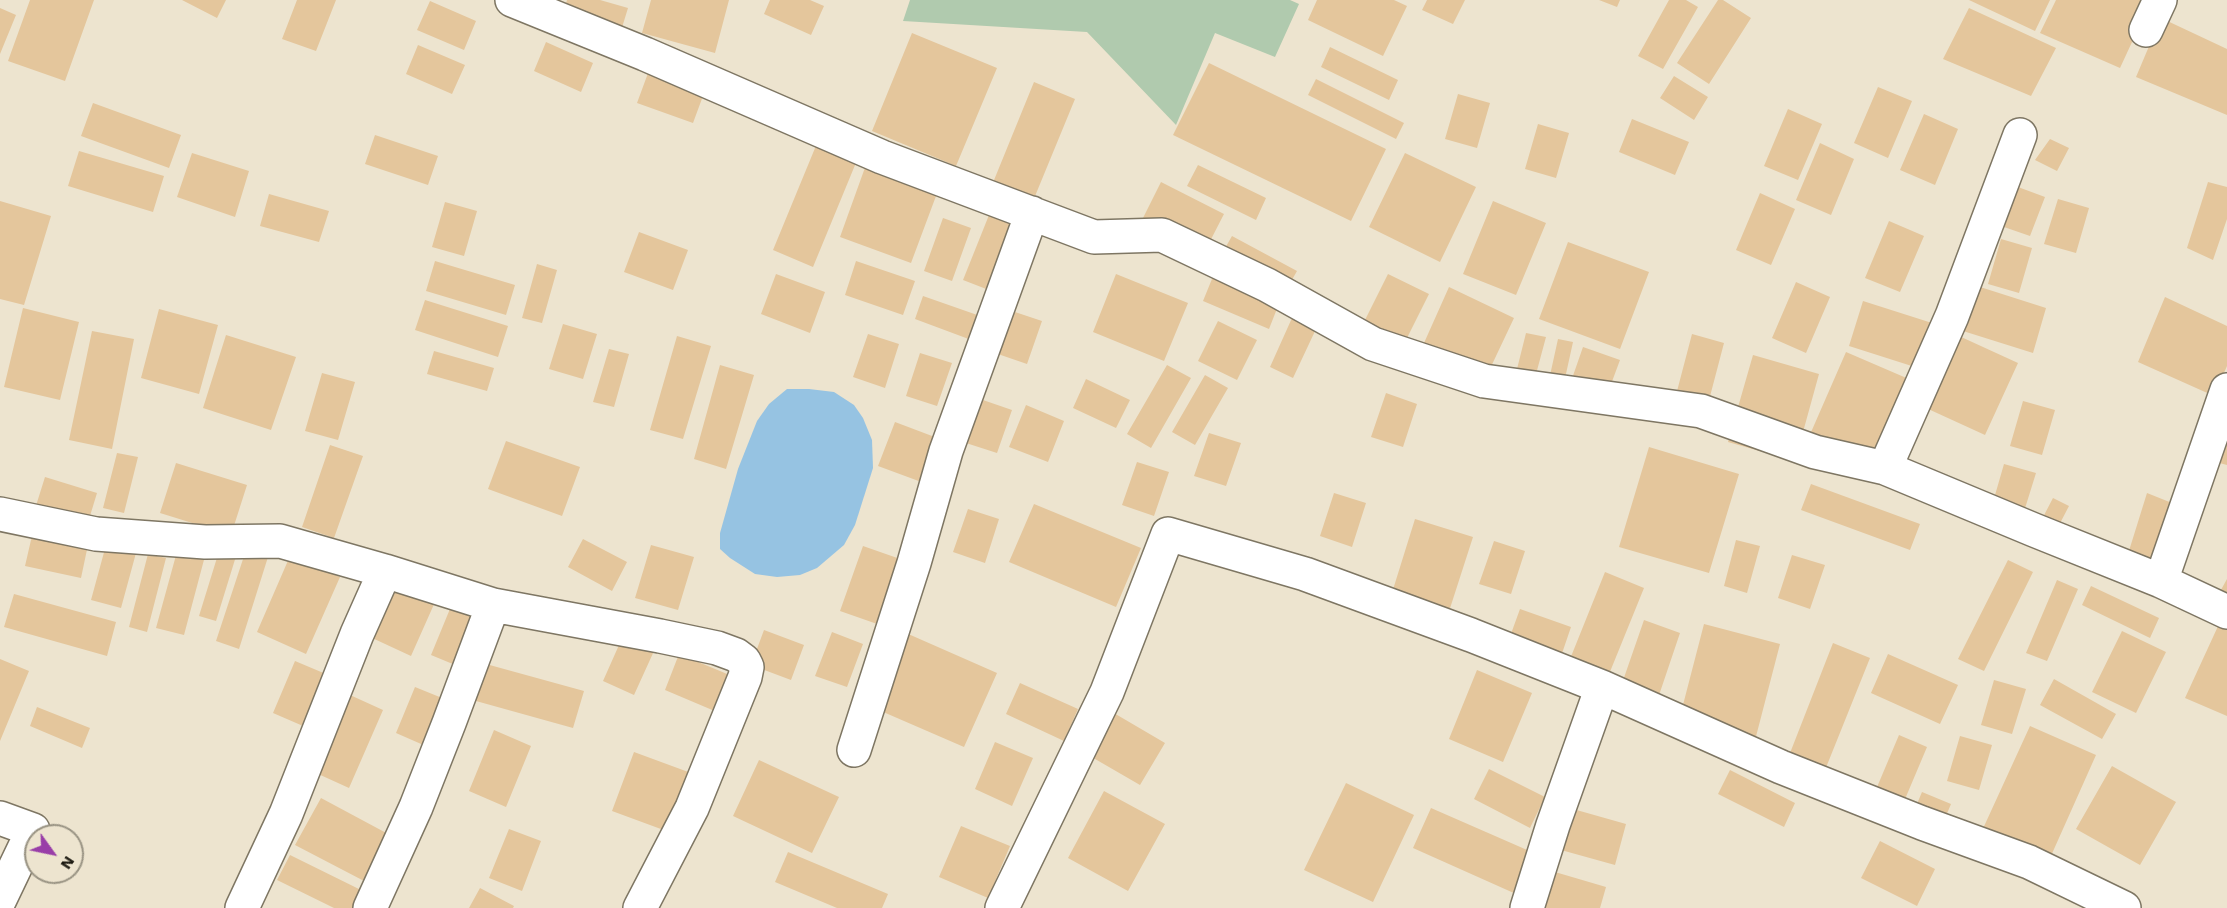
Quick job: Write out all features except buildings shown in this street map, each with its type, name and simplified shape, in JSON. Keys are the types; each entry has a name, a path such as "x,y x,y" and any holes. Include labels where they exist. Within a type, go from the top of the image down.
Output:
{"street":[{"path":"512,0 687,72 882,157 1094,237 1162,236 1268,285 1373,344 1484,381 1701,411 1815,452 1886,468 2161,580 2227,612"},
{"path":"2146,30 2160,0"},
{"path":"1886,468 1952,316 2020,135"},
{"path":"854,750 914,563 946,451 1032,213"},
{"path":"2161,580 2227,390"},
{"path":"0,514 96,534 205,542 280,541 385,571 493,606 660,636 717,648 736,655 747,667 745,677 692,808 640,908"},
{"path":"1002,908 1107,692 1168,534 1305,574 1471,635 1602,687 1781,767 1922,823 2029,862 2124,908"},
{"path":"242,908 286,814 357,634 385,571"},
{"path":"370,908 420,796 493,606"},
{"path":"1527,908 1553,825 1602,687"},
{"path":"0,818 33,830 0,899"}],"green space":[{"path":"910,0 1290,0 1299,4 1275,57 1215,33 1176,125 1087,32 903,21"}],"water":[{"path":"787,389 834,392 854,405 863,418 872,440 873,468 855,525 844,545 817,568 800,575 777,577 755,574 730,558 720,549 720,533 738,469 757,421 769,404"}]}
